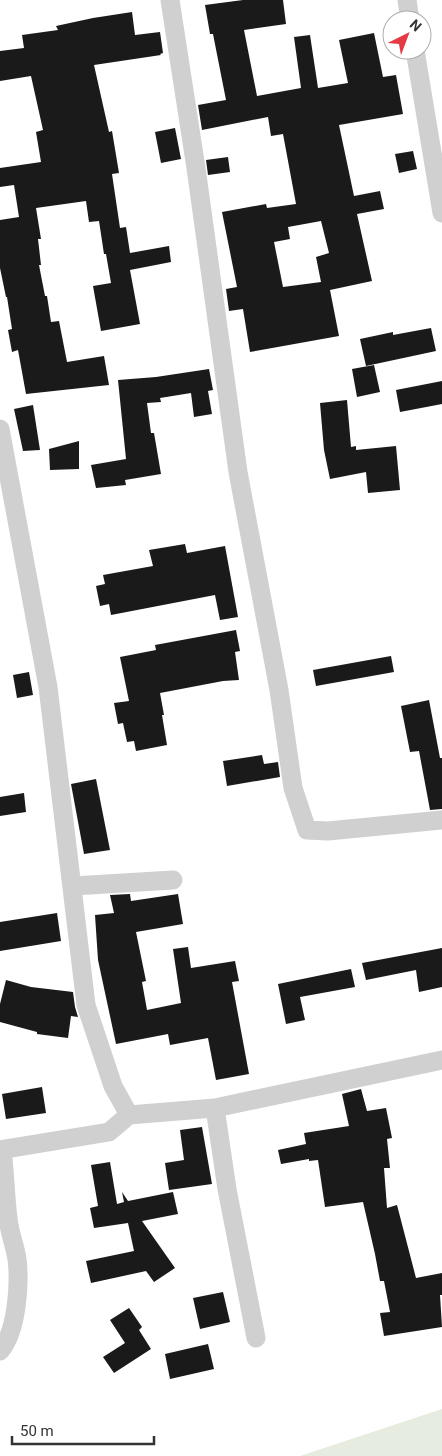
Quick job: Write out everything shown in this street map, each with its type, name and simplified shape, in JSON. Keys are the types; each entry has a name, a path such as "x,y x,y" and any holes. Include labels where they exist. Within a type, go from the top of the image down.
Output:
{"street":[{"path":"170,0 196,168 238,472 279,690 293,788 298,805 307,830 328,831 442,820"},
{"path":"417,60 442,213"},
{"path":"0,429 48,687 86,1005 113,1086 129,1115"},
{"path":"73,886 173,880"},
{"path":"0,1351 4,1347 15,1319 17,1290 17,1259 8,1219 5,1174 1,1150 109,1132 129,1115 215,1108 442,1060"},
{"path":"215,1108 227,1189 256,1338"}],"shaded area":[{"path":"442,1409 442,1456 300,1456"}],"building":[{"path":"243,0 283,0 286,24 244,30 257,96 301,88 294,37 310,35 318,88 348,83 339,40 374,33 383,77 396,75 403,114 339,125 354,196 380,191 384,209 357,214 372,281 330,290 339,336 250,352 243,309 229,311 226,289 237,287 222,212 266,204 267,208 296,204 283,134 271,136 268,117 202,130 198,105 226,100 213,34 210,34 205,5","holes":["321,221 329,253 316,257 321,282 283,287 274,242 290,239 288,227"]},
{"path":"132,12 135,35 160,32 163,53 161,55 94,65 109,132 112,131 119,173 112,174 120,228 126,227 130,253 169,246 171,262 130,270 140,324 101,331 93,286 111,283 99,221 89,222 86,201 36,208 41,239 38,239 41,265 39,265 45,296 47,296 51,322 59,321 67,362 104,356 109,385 26,394 18,350 12,352 8,330 12,329 0,268 0,220 19,217 14,185 0,187 0,168 41,162 36,132 43,130 31,76 0,81 0,51 24,48 22,35 58,30 56,26"},
{"path":"175,128 181,159 161,163 155,132"},
{"path":"413,151 417,169 399,173 395,154"},
{"path":"228,157 230,172 208,175 206,160"},
{"path":"431,328 436,351 366,366 360,339 393,332 393,335"},
{"path":"374,365 380,392 357,397 352,369"},
{"path":"209,369 213,390 208,391 212,414 194,417 191,393 160,398 161,402 147,403 151,433 154,433 161,474 125,480 126,485 96,488 91,465 126,459 118,380 156,377"},
{"path":"442,381 442,404 400,412 396,390"},
{"path":"347,400 351,447 356,446 356,450 396,446 400,490 368,493 366,472 330,479 324,450 320,403"},
{"path":"33,405 40,450 23,451 14,409"},
{"path":"79,441 79,469 50,470 49,449"},
{"path":"185,544 187,553 225,546 238,617 220,620 215,595 111,615 109,604 100,606 96,586 105,584 103,575 153,566 149,550"},
{"path":"236,630 240,651 235,652 239,680 223,681 160,693 167,745 136,751 134,741 127,742 123,723 118,724 114,703 129,701 120,657 156,650 155,645"},
{"path":"391,656 394,672 316,686 313,670"},
{"path":"29,672 33,695 17,698 13,675"},
{"path":"429,700 440,758 442,758 442,809 430,810 419,751 410,752 401,706"},
{"path":"262,755 264,764 278,762 280,777 227,786 223,761"},
{"path":"96,779 110,850 84,854 71,784"},
{"path":"24,793 26,812 0,816 0,797"},
{"path":"130,894 131,901 178,894 183,924 136,932 146,981 142,982 147,1010 181,1003 173,949 188,947 191,968 235,961 239,981 232,982 249,1074 216,1080 208,1038 170,1045 168,1034 116,1044 98,960 95,915 114,913 110,895"},
{"path":"57,913 61,941 0,951 0,922"},
{"path":"442,948 442,987 419,992 416,970 366,980 362,963"},
{"path":"351,969 355,987 300,997 305,1020 286,1024 278,984"},
{"path":"6,980 31,987 73,992 78,1017 71,1016 68,1038 37,1034 37,1032 0,1022 0,1004"},
{"path":"42,1087 46,1113 6,1119 2,1094"},
{"path":"361,1089 367,1111 386,1108 392,1138 387,1139 390,1168 384,1168 387,1208 397,1205 416,1278 442,1273 442,1295 440,1295 442,1327 384,1336 380,1313 390,1312 384,1281 380,1281 363,1202 325,1207 318,1160 309,1161 309,1159 281,1164 278,1150 306,1144 304,1133 349,1126 342,1094"},
{"path":"202,1127 212,1184 169,1190 165,1163 184,1160 180,1130"},
{"path":"110,1162 117,1204 124,1202 122,1192 128,1201 173,1192 178,1214 142,1221 175,1268 154,1282 146,1271 91,1283 86,1261 134,1251 128,1223 94,1228 90,1208 98,1206 91,1165"},
{"path":"223,1292 230,1322 200,1329 193,1298"},
{"path":"129,1308 142,1327 139,1330 151,1349 114,1373 103,1357 125,1343 110,1320"},
{"path":"208,1344 214,1369 170,1379 165,1354"}]}
